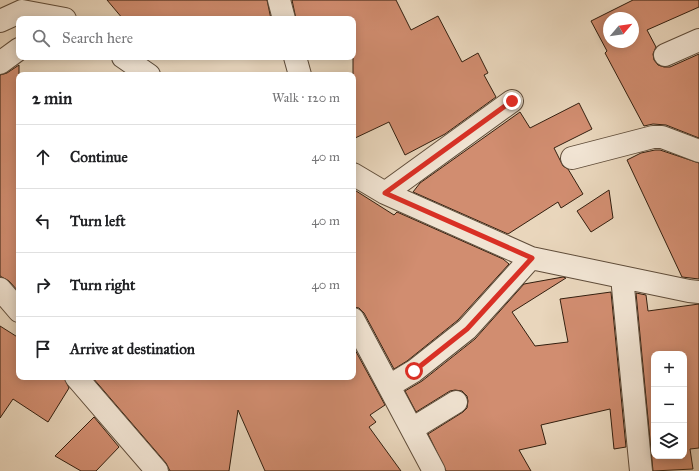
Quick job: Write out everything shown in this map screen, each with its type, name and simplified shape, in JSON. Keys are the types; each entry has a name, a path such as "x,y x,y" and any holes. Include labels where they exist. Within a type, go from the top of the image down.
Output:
{"street":[{"path":"278,0 283,16"},
{"path":"0,21 29,5 56,16"},
{"path":"665,55 699,40"},
{"path":"0,63 16,51"},
{"path":"128,60 145,72"},
{"path":"296,60 299,72"},
{"path":"385,193 512,101"},
{"path":"572,158 662,137 699,151"},
{"path":"356,176 385,193 532,258 699,292"},
{"path":"389,386 414,371 467,329 532,258"},
{"path":"622,277 642,471"},
{"path":"0,289 16,308"},
{"path":"356,325 434,471"},
{"path":"79,380 156,471"},
{"path":"412,429 456,402"}],"building":[{"path":"107,0 267,0 270,16 120,16"},
{"path":"292,0 396,0 411,30 438,16 462,62 478,53 488,73 484,75 496,97 445,134 405,155 389,122 356,138 356,72 353,72 353,60 356,60 356,16 295,16"},
{"path":"633,0 699,0 699,7 647,30 656,47 653,54 654,60 658,65 670,67 699,54 699,138 666,125 653,124 644,126 605,53 607,51 605,48 639,48 639,12 609,12"},
{"path":"603,15 603,44 591,21"},
{"path":"19,65 19,72 16,72 16,289 9,281 0,276 0,75 7,73"},
{"path":"579,103 592,129 554,148 563,166 568,169 583,194 561,208 558,202 508,234 413,192 420,183 520,112 530,128"},
{"path":"660,150 699,163 699,279 682,277 627,160 641,153"},
{"path":"609,190 613,218 591,232 577,211"},
{"path":"356,191 394,215 397,212 503,259 509,264 458,320 407,361 394,369 364,313 359,308 356,308"},
{"path":"563,277 566,278 512,312 535,346 568,342 560,299 611,292 626,447 614,449 610,409 541,425 546,444 519,450 531,471 446,471 428,434 463,412 467,408 467,396 462,391 450,391 416,412 405,391 422,381 475,339 524,284"},
{"path":"636,293 646,295 648,311 699,304 699,448 690,449 693,469 653,471 652,459 687,459 687,351 651,351 651,450"},
{"path":"0,326 16,336 16,380 65,380 69,388 48,422 13,399 0,418"},
{"path":"356,352 385,405 370,415 376,422 369,427 401,471 265,471 238,410 229,471 170,471 166,463 95,380 356,380"},
{"path":"94,417 119,447 96,471 81,471 55,456"}],"route":[{"path":"414,371 467,329 532,258 385,193 512,101"}]}
